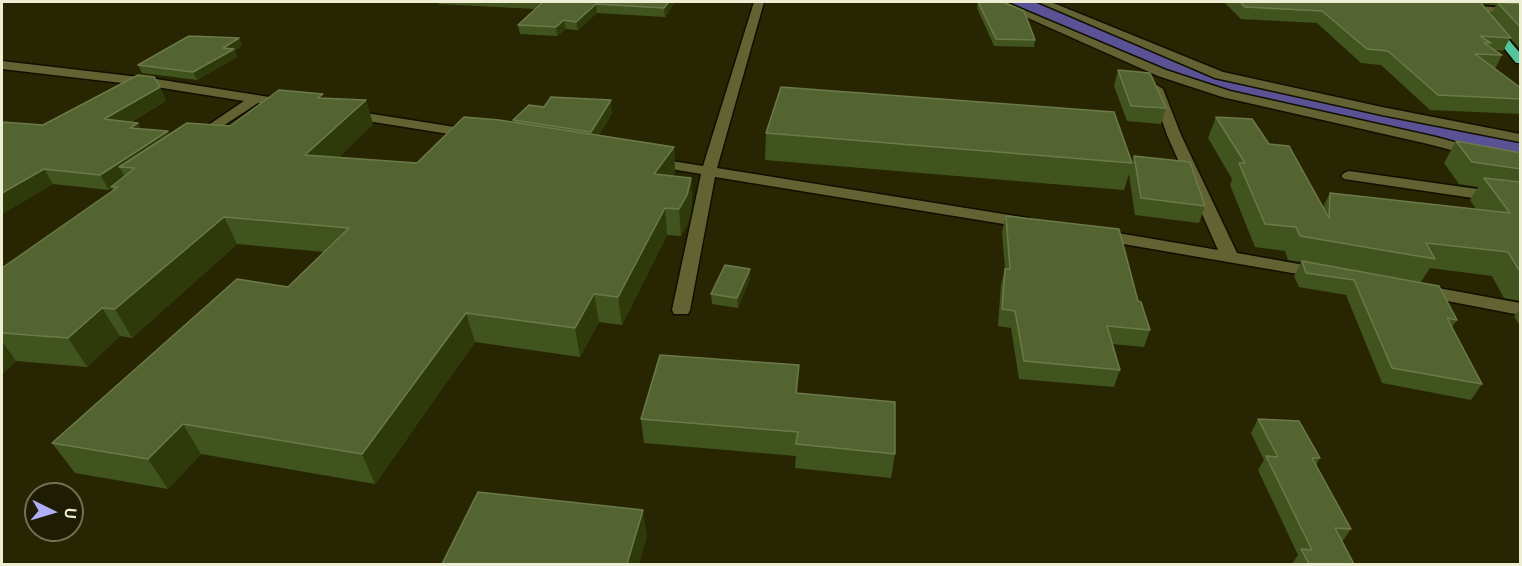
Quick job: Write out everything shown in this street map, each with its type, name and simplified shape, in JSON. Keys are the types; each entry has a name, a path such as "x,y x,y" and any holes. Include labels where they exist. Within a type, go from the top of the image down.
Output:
{"highway":[{"path":"1475,5 1521,60"}],"street":[{"path":"681,310 704,189 759,2"},
{"path":"997,2 1162,73 1227,94 1431,140 1521,164"},
{"path":"1042,2 1219,75 1382,111 1521,138"},
{"path":"1475,5 1521,12"},
{"path":"2,65 156,83 302,107"},
{"path":"1162,73 1152,78 1174,135 1230,257"},
{"path":"187,146 255,99"},
{"path":"337,112 488,136"},
{"path":"640,160 1041,225"},
{"path":"1349,176 1521,200"},
{"path":"1088,233 1334,276"},
{"path":"1404,288 1521,309"}],"building":[{"path":"543,2 669,2 664,8 596,4 576,22 564,20 556,27 518,25"},
{"path":"978,2 1003,2 1024,11 1035,40 996,39"},
{"path":"1240,2 1480,2 1511,38 1480,36 1491,43 1484,43 1502,55 1475,54 1521,88 1521,99 1438,95 1388,51 1367,49 1322,11 1245,7"},
{"path":"1497,2 1521,4 1521,28"},
{"path":"189,36 239,38 223,48 234,49 193,72 138,65"},
{"path":"1118,70 1150,73 1166,108 1131,106"},
{"path":"138,75 154,77 160,87 104,119 138,123 130,128 168,131 100,175 44,169 2,193 2,122 43,125"},
{"path":"781,87 1114,112 1132,163 766,133"},
{"path":"279,90 323,94 318,98 366,100 305,155 417,163 464,117 499,120 674,147 654,174 691,178 687,195 679,209 665,208 618,297 594,294 575,328 466,313 362,454 183,424 148,459 52,443 237,279 288,287 349,228 224,217 115,309 102,308 68,338 2,333 2,268 118,187 111,187 135,168 119,167 187,123 230,126"},
{"path":"551,97 611,100 591,132 513,120 529,105 544,107"},
{"path":"1216,117 1252,119 1269,144 1289,146 1329,218 1330,193 1510,213 1484,178 1521,182 1521,273 1508,252 1426,243 1435,259 1300,236 1296,227 1265,224 1239,163 1245,163"},
{"path":"1456,141 1521,153 1521,169 1472,162"},
{"path":"1134,156 1190,162 1205,206 1141,198"},
{"path":"1006,216 1119,229 1138,301 1141,302 1150,330 1107,326 1120,370 1024,361 1015,311 1002,309 1005,269 1010,269"},
{"path":"1302,261 1439,286 1457,320 1447,318 1482,384 1392,368 1354,280 1306,273"},
{"path":"725,265 750,269 737,298 711,294"},
{"path":"660,355 799,365 796,393 895,402 895,454 796,444 798,432 641,419"},
{"path":"1258,419 1299,421 1320,458 1312,458 1351,529 1335,528 1354,564 1309,564 1301,549 1312,550 1266,456 1278,457"},
{"path":"478,492 643,510 627,564 442,564"}],"waterway":[{"path":"1028,2 1211,81 1520,151"}]}
